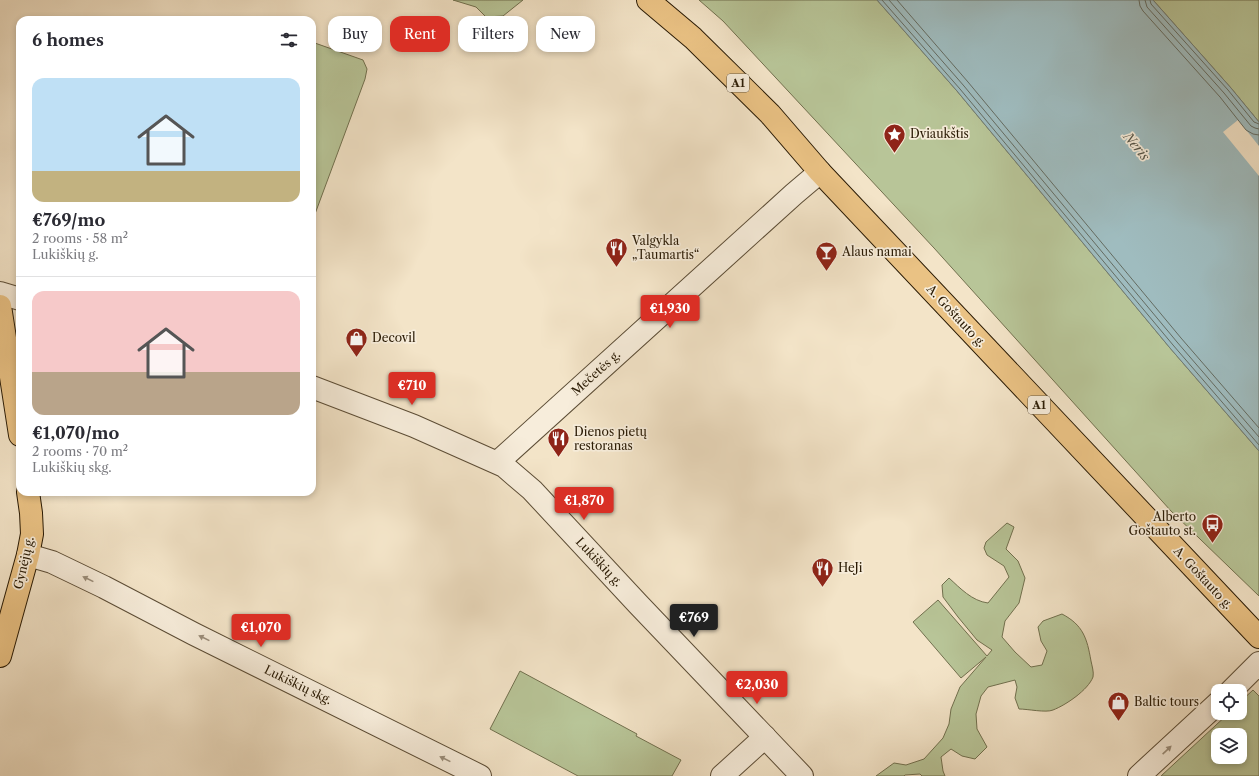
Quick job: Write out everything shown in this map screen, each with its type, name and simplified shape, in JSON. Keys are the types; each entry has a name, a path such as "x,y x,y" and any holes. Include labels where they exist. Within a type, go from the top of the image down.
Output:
{"main road":[{"name":"A. Goštauto g.","path":"648,0 693,38 770,114 820,172 1259,637"},
{"path":"0,306 16,409"},
{"name":"Gynėjų g.","path":"0,656 28,555 32,534 29,496"}],"street":[{"name":"Mečetės g.","path":"498,462 820,172"},
{"path":"0,294 16,297"},
{"name":"Lukiškių g.","path":"316,389 414,426 498,462 532,490 802,776"},
{"name":"Lukiškių skg.","path":"28,555 52,562 104,587 194,634 480,776"},
{"path":"1238,684 1259,663"},
{"path":"1139,776 1211,709"},
{"path":"722,776 765,737"}],"green space":[{"path":"453,0 523,0 503,16 485,16 476,7"},
{"path":"699,0 877,0 957,91 1170,348 1259,451 1259,596 1171,511 934,248 723,21"},
{"path":"1153,0 1259,0 1259,122 1231,88"},
{"path":"316,43 328,48 328,52 340,52 363,60 367,69 365,79 316,211"},
{"path":"1007,523 1014,527 1006,549 1018,561 1025,578 1019,603 1005,621 1002,637 1031,667 1042,665 1047,651 1041,641 1038,627 1043,621 1062,614 1075,623 1086,639 1093,677 1082,692 1064,705 1050,711 1019,709 1015,698 1017,687 1015,680 988,687 981,696 976,714 977,729 987,747 975,759 962,756 951,749 941,757 945,776 922,776 920,774 904,776 876,776 894,763 906,765 924,759 943,738 949,724 951,709 960,687 986,657 961,678 913,622 938,600 987,656 992,650 977,640 958,617 943,597 942,585 949,578 972,597 988,603 1009,577 1004,566 987,555 984,548 986,542"},
{"path":"520,671 637,734 636,736 681,760 672,776 578,776 490,729"},
{"path":"1253,690 1259,696 1259,776 1161,776 1211,730 1211,764 1247,764 1247,728 1213,728 1221,720 1247,720 1247,696"}],"water":[{"name":"Neris","path":"877,0 1153,0 1231,88 1259,122 1259,451 1170,348 957,91"}],"pier":[{"path":"1238,120 1259,146 1259,176 1223,132"}],"place":[{"name":"Dviaukštis","path":"895,154"},
{"name":"Valgykla „Taumartis“","path":"616,268"},
{"name":"Alaus namai","path":"826,272"},
{"name":"Decovil","path":"357,358"},
{"name":"Dienos pietų restoranas","path":"558,458"},
{"name":"Alberto Goštauto st.","path":"1212,544"},
{"name":"HeJi","path":"823,588"},
{"name":"Baltic tours","path":"1118,722"}]}
